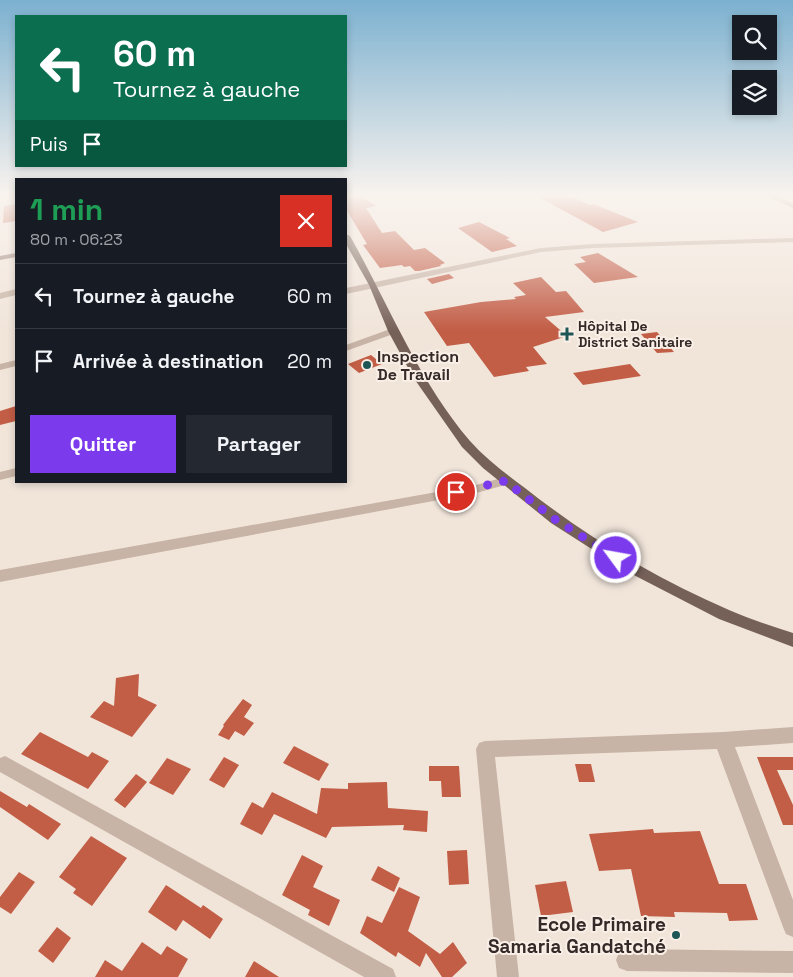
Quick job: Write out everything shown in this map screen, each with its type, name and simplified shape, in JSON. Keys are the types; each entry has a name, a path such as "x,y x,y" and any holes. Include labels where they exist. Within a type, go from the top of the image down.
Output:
{"main road":[{"path":"348,240 373,285 393,331 418,377 460,437 505,481 556,520 631,567 724,615 793,640"}],"street":[{"path":"347,291 541,250 593,246 793,240"},
{"path":"0,258 15,255"},
{"path":"0,296 15,292"},
{"path":"347,348 393,331"},
{"path":"0,366 15,363"},
{"path":"0,476 15,472"},
{"path":"0,576 476,488 505,481"},
{"path":"508,977 485,749 723,740 793,735"},
{"path":"723,740 793,927"},
{"path":"6,765 385,977"},
{"path":"627,960 793,962"}],"building":[{"path":"364,240 404,240 414,250 425,248 445,263 441,266 419,271 415,271 410,266 404,267 402,265 380,268 363,245 367,244"},
{"path":"474,240 507,240 517,246 492,252"},
{"path":"598,253 638,277 594,283 574,264 586,262 580,257"},
{"path":"449,274 454,278 432,284 427,279"},
{"path":"541,277 556,292 566,291 584,312 545,317 567,336 533,347 547,364 526,367 529,371 494,377 469,343 447,346 424,312 481,302 516,299 514,297 526,295 513,283"},
{"path":"657,332 674,352 657,353 641,334"},
{"path":"371,355 382,364 359,373 348,364"},
{"path":"630,364 641,376 583,385 573,373"},
{"path":"15,406 15,421 0,425 0,411"},
{"path":"139,674 138,696 157,705 132,737 90,717 104,701 114,706 116,678"},
{"path":"243,699 252,705 244,717 254,723 244,736 235,731 229,740 218,735 223,725"},
{"path":"40,732 88,757 92,752 109,761 88,789 21,754"},
{"path":"294,746 329,764 319,781 283,763"},
{"path":"224,757 239,765 224,788 209,780"},
{"path":"757,757 793,757 793,770 777,770 793,805 793,825 783,825"},
{"path":"167,758 191,769 173,795 149,783"},
{"path":"575,764 591,764 595,782 579,782"},
{"path":"429,766 459,766 461,797 442,797 441,781 429,781"},
{"path":"136,774 147,782 125,808 114,800"},
{"path":"387,782 388,808 428,811 427,832 403,830 404,825 332,827 326,838 274,814 262,835 240,824 252,802 263,808 272,792 317,814 321,788 348,789 348,783"},
{"path":"0,791 27,807 29,804 61,824 48,840 0,807"},
{"path":"653,829 654,833 700,831 719,884 746,884 758,920 729,921 727,913 674,912 675,917 641,916 631,869 599,871 589,834"},
{"path":"91,836 127,858 92,906 73,893 76,889 59,877"},
{"path":"467,850 469,884 449,885 447,851"},
{"path":"302,855 323,866 313,887 340,900 329,926 308,915 310,910 282,895"},
{"path":"378,866 400,878 394,892 371,880"},
{"path":"19,872 35,882 11,914 0,907 0,897"},
{"path":"566,881 573,912 541,916 535,885"},
{"path":"166,885 201,908 203,905 223,919 210,939 183,920 176,931 148,912"},
{"path":"399,887 420,897 408,931 440,954 453,942 467,963 452,977 442,977 426,953 420,967 398,952 396,957 360,933 367,916 382,923"},
{"path":"57,927 71,938 53,963 38,951"},
{"path":"142,942 161,955 167,946 188,959 178,977 95,977 105,960 122,971"},
{"path":"254,961 279,977 245,977"}],"place":[{"name":"Hôpital De District Sanitaire","path":"567,334"},
{"name":"Inspection De Travail","path":"367,365"},
{"name":"Ecole Primaire Samaria Gandatché","path":"676,935"}],"route":[{"path":"456,492 505,481 556,520 616,558"}]}
